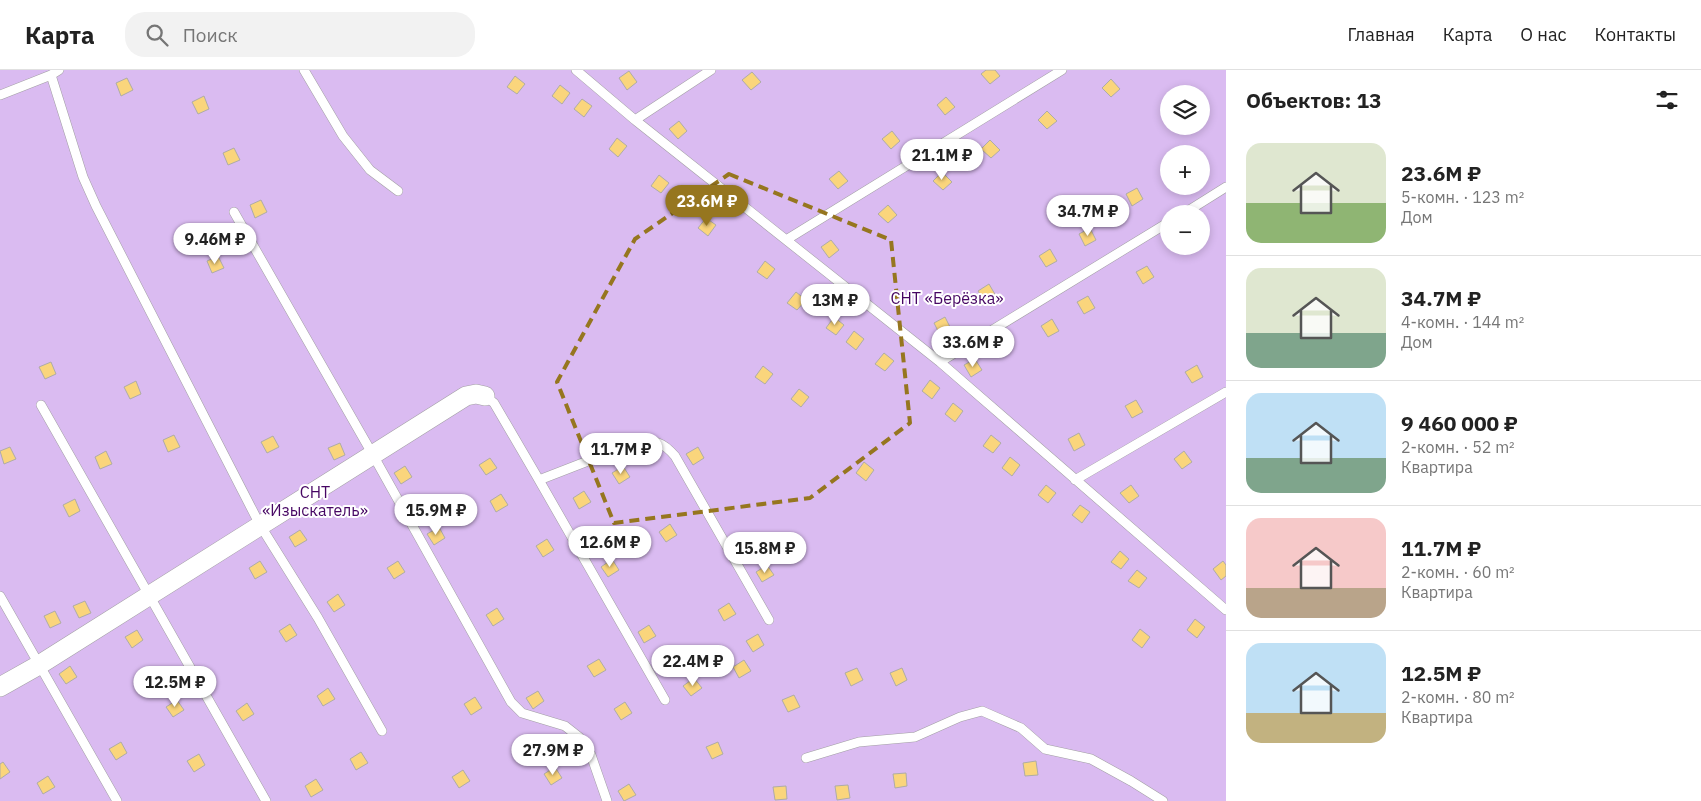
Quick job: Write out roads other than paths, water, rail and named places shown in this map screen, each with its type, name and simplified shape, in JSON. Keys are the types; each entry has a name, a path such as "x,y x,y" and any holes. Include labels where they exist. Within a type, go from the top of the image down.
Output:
{"street":[{"path":"0,687 39,665 466,396 476,394 485,396"}],"lane":[{"path":"304,70 343,136 370,170 398,191"},
{"path":"576,70 635,120 940,362 1226,610"},
{"path":"635,120 711,70"},
{"path":"786,240 1062,70"},
{"path":"0,95 55,72 83,177 96,206 260,525 318,618 382,731"},
{"path":"1197,205 1226,187"},
{"path":"234,212 373,455 510,702 522,713 565,726 579,737 591,755 607,801"},
{"path":"940,362 1160,228"},
{"path":"1075,480 1226,392"},
{"path":"485,396 494,404 665,700"},
{"path":"41,405 266,801"},
{"path":"539,480 637,442 654,441 666,445 676,456 769,620"},
{"path":"0,596 117,801"},
{"path":"806,758 859,742 915,737 960,717 982,711 1021,728 1045,749 1091,758 1163,801"}],"park label":[{"name":"СНТ «Берёзка»","path":"947,298"},
{"name":"СНТ «Изыскатель»","path":"315,501"}]}
